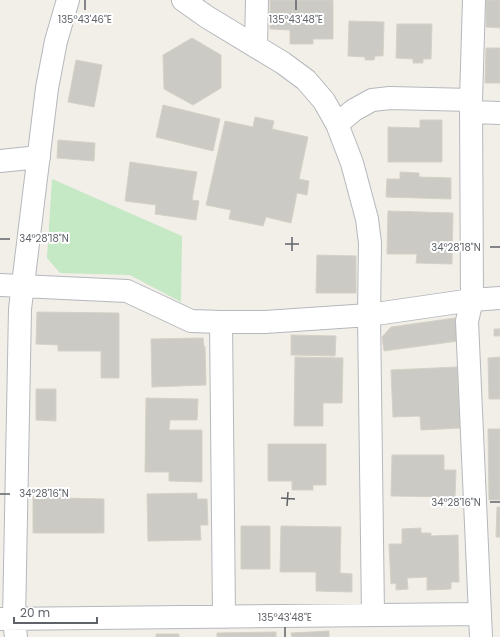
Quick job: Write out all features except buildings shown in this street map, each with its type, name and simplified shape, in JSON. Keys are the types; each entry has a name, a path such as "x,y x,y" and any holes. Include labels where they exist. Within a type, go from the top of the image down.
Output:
{"street":[{"path":"68,0 56,41 47,88 20,309 9,422 10,625 224,617 373,614 480,614"},
{"path":"183,0 207,17 283,63 306,80 324,101 338,124 352,163 367,219 370,244 369,315 373,614"},
{"path":"256,47 258,0"},
{"path":"474,0 471,106 472,300 467,321 481,637"},
{"path":"338,124 354,110 372,100 390,98 471,106 500,113"},
{"path":"0,161 39,157"},
{"path":"0,285 127,291 191,321 221,322 265,322 369,315 472,300 500,298"},
{"path":"221,322 224,617"}],"green space":[{"path":"52,179 182,236 181,302 130,275 60,273 47,258"}]}
